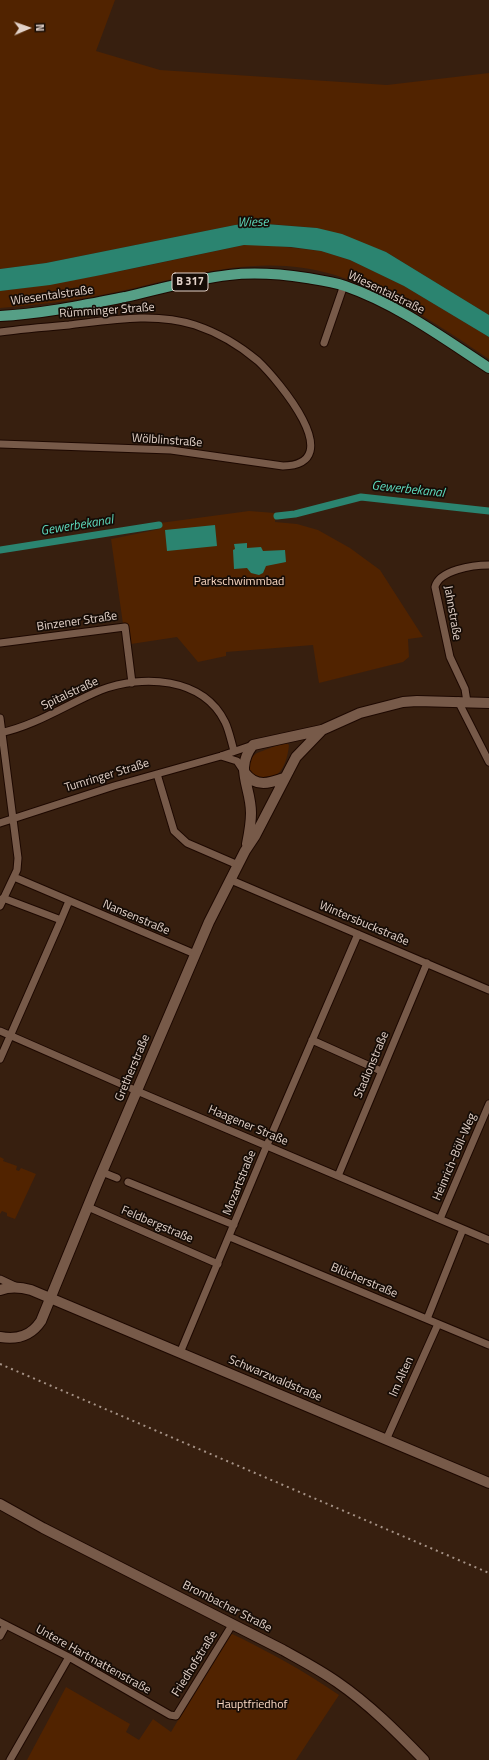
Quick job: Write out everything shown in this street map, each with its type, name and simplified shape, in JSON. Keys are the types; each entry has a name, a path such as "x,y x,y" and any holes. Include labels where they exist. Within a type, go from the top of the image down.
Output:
{"main road":[{"name":"Wiesentalstraße","path":"0,316 100,302 207,278 256,274 292,276 344,285 414,319 489,368"},
{"name":"Tumringer Straße","path":"253,745 322,730 350,717 388,705 417,701 489,703"},
{"name":"Tumringer Straße","path":"296,757 322,730"},
{"path":"293,737 296,757"},
{"path":"253,745 245,758 243,770 252,781 257,783 270,783 284,778"},
{"name":"Gretherstraße","path":"0,1338 18,1338 31,1333 41,1321 102,1172 195,954 245,850 255,836 296,757"},
{"name":"Gretherstraße","path":"243,770 248,786 251,814 245,850"},
{"path":"0,1290 17,1287"},
{"name":"Schwarzwaldstraße","path":"17,1287 31,1290 489,1483"},
{"name":"Brombacher Straße","path":"0,1504 43,1528 295,1657 337,1682 388,1723 424,1760"}],"street":[{"path":"324,343 344,285"},
{"name":"Rümminger Straße","path":"0,332 149,318 167,318 195,325 221,335 258,362 278,383 296,408 310,436"},
{"name":"Wölblinstraße","path":"0,444 171,450 283,466 297,463 305,458 311,446 310,436"},
{"name":"Jahnstraße","path":"489,566 461,568 440,578 436,581 435,587 450,658 466,689 463,702 489,762"},
{"name":"Binzener Straße","path":"0,643 125,627 132,683"},
{"name":"Spitalstraße","path":"1,732 27,726 103,690 132,683 154,681 176,684 195,690 219,712 225,722 234,751"},
{"path":"0,718 18,858 17,870 0,906"},
{"name":"Tumringer Straße","path":"0,823 114,786 222,756 253,745"},
{"path":"222,756 237,761 243,770"},
{"path":"157,774 174,831 187,844 238,865"},
{"name":"Nansenstraße","path":"14,877 195,954"},
{"name":"Wintersbuckstraße","path":"231,880 489,990"},
{"path":"3,898 61,920"},
{"path":"0,1059 69,901"},
{"name":"Mozartstraße","path":"180,1353 230,1237 267,1145 358,934"},
{"name":"Stadionstraße","path":"338,1176 427,963"},
{"name":"Haagener Straße","path":"0,1031 137,1091 489,1240"},
{"path":"312,1040 381,1071"},
{"name":"Heinrich-Böll-Weg","path":"440,1219 489,1104"},
{"path":"102,1172 117,1178"},
{"path":"128,1182 234,1225"},
{"name":"Feldbergstraße","path":"88,1207 218,1264"},
{"path":"427,1319 463,1228"},
{"name":"Blücherstraße","path":"230,1237 489,1345"},
{"path":"0,1278 17,1287"},
{"name":"Im Alten","path":"386,1440 438,1324"},
{"path":"0,1636 3,1623"},
{"name":"Untere Hartmattenstraße","path":"3,1623 69,1657 170,1715 176,1716"},
{"name":"Friedhofstraße","path":"176,1716 232,1624"},
{"path":"10,1760 69,1657"}],"green space":[{"path":"0,0 115,0 96,51 160,70 387,85 489,73 489,315 386,252 317,228 270,224 235,225 46,263 0,269"},
{"path":"244,245 268,245 321,251 350,260 404,286 489,337 489,359 415,311 375,291 335,275 307,268 252,266 225,269 117,292 44,304 0,308 0,291 92,277"},
{"name":"Parkschwimmbad","path":"249,511 275,513 275,522 297,524 318,530 350,548 380,570 423,637 408,639 409,657 403,662 319,683 313,645 226,652 226,656 198,662 177,637 131,644 128,624 123,624 111,539 160,529 160,523"},
{"path":"286,742 289,745 285,763 273,778 261,780 247,770 250,758 257,753"},
{"path":"0,1157 4,1159 3,1161 17,1166 16,1170 19,1171 21,1168 36,1174 15,1219 7,1216 7,1213 2,1211 0,1214"},
{"name":"Hauptfriedhof","path":"230,1633 286,1662 339,1695 296,1760 27,1760 66,1687 130,1724 126,1732 139,1740 153,1719 171,1732"}],"water":[{"name":"Wiese","path":"253,223 317,228 342,234 386,252 489,315 489,337 404,286 350,260 321,251 291,247 244,245 50,285 0,291 0,269 46,263 235,225"},
{"path":"215,525 217,546 167,551 165,530"},
{"path":"247,543 247,548 261,547 263,551 285,550 286,562 266,566 263,573 259,575 251,573 247,568 234,569 234,544"}],"waterway":[{"name":"Gewerbekanal","path":"277,516 295,514 361,497 489,511"},
{"name":"Gewerbekanal","path":"0,550 159,525"}],"railway":[{"path":"0,1364 489,1573"}]}
